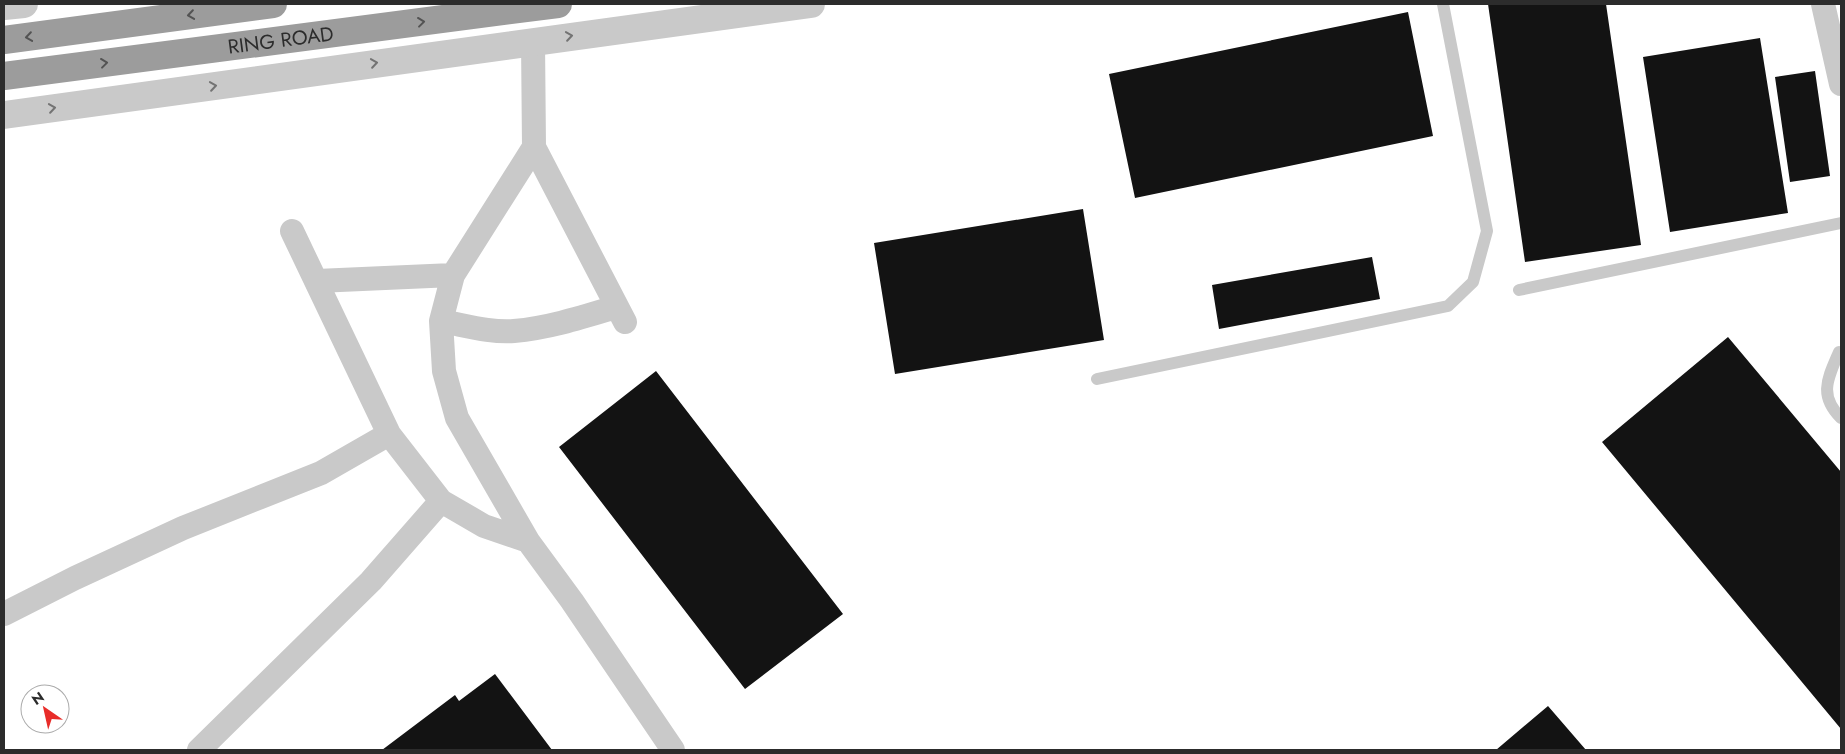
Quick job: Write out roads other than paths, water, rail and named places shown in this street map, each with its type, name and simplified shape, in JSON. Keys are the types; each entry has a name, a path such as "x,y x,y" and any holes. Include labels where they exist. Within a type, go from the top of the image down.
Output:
{"highway":[{"name":"RING ROAD","path":"4,40 274,4"},
{"name":"RING ROAD","path":"4,76 558,4"}],"street":[{"path":"4,6 24,4"},
{"path":"4,115 812,4"},
{"path":"1823,4 1841,84"},
{"path":"441,321 513,332 621,314 534,147 533,41"},
{"path":"534,147 453,275 441,321 444,371 458,418 528,541 572,601 673,750"},
{"path":"292,231 390,434 441,501 484,526 528,541"},
{"path":"317,281 453,275"},
{"path":"4,614 75,578 183,528 321,472 390,434"},
{"path":"199,750 371,581 441,501"}],"lane":[{"path":"1097,379 1448,306 1473,282 1487,231 1443,4"},
{"path":"1519,290 1841,223"},
{"path":"1839,352 1827,380 1828,399 1841,418"}]}
